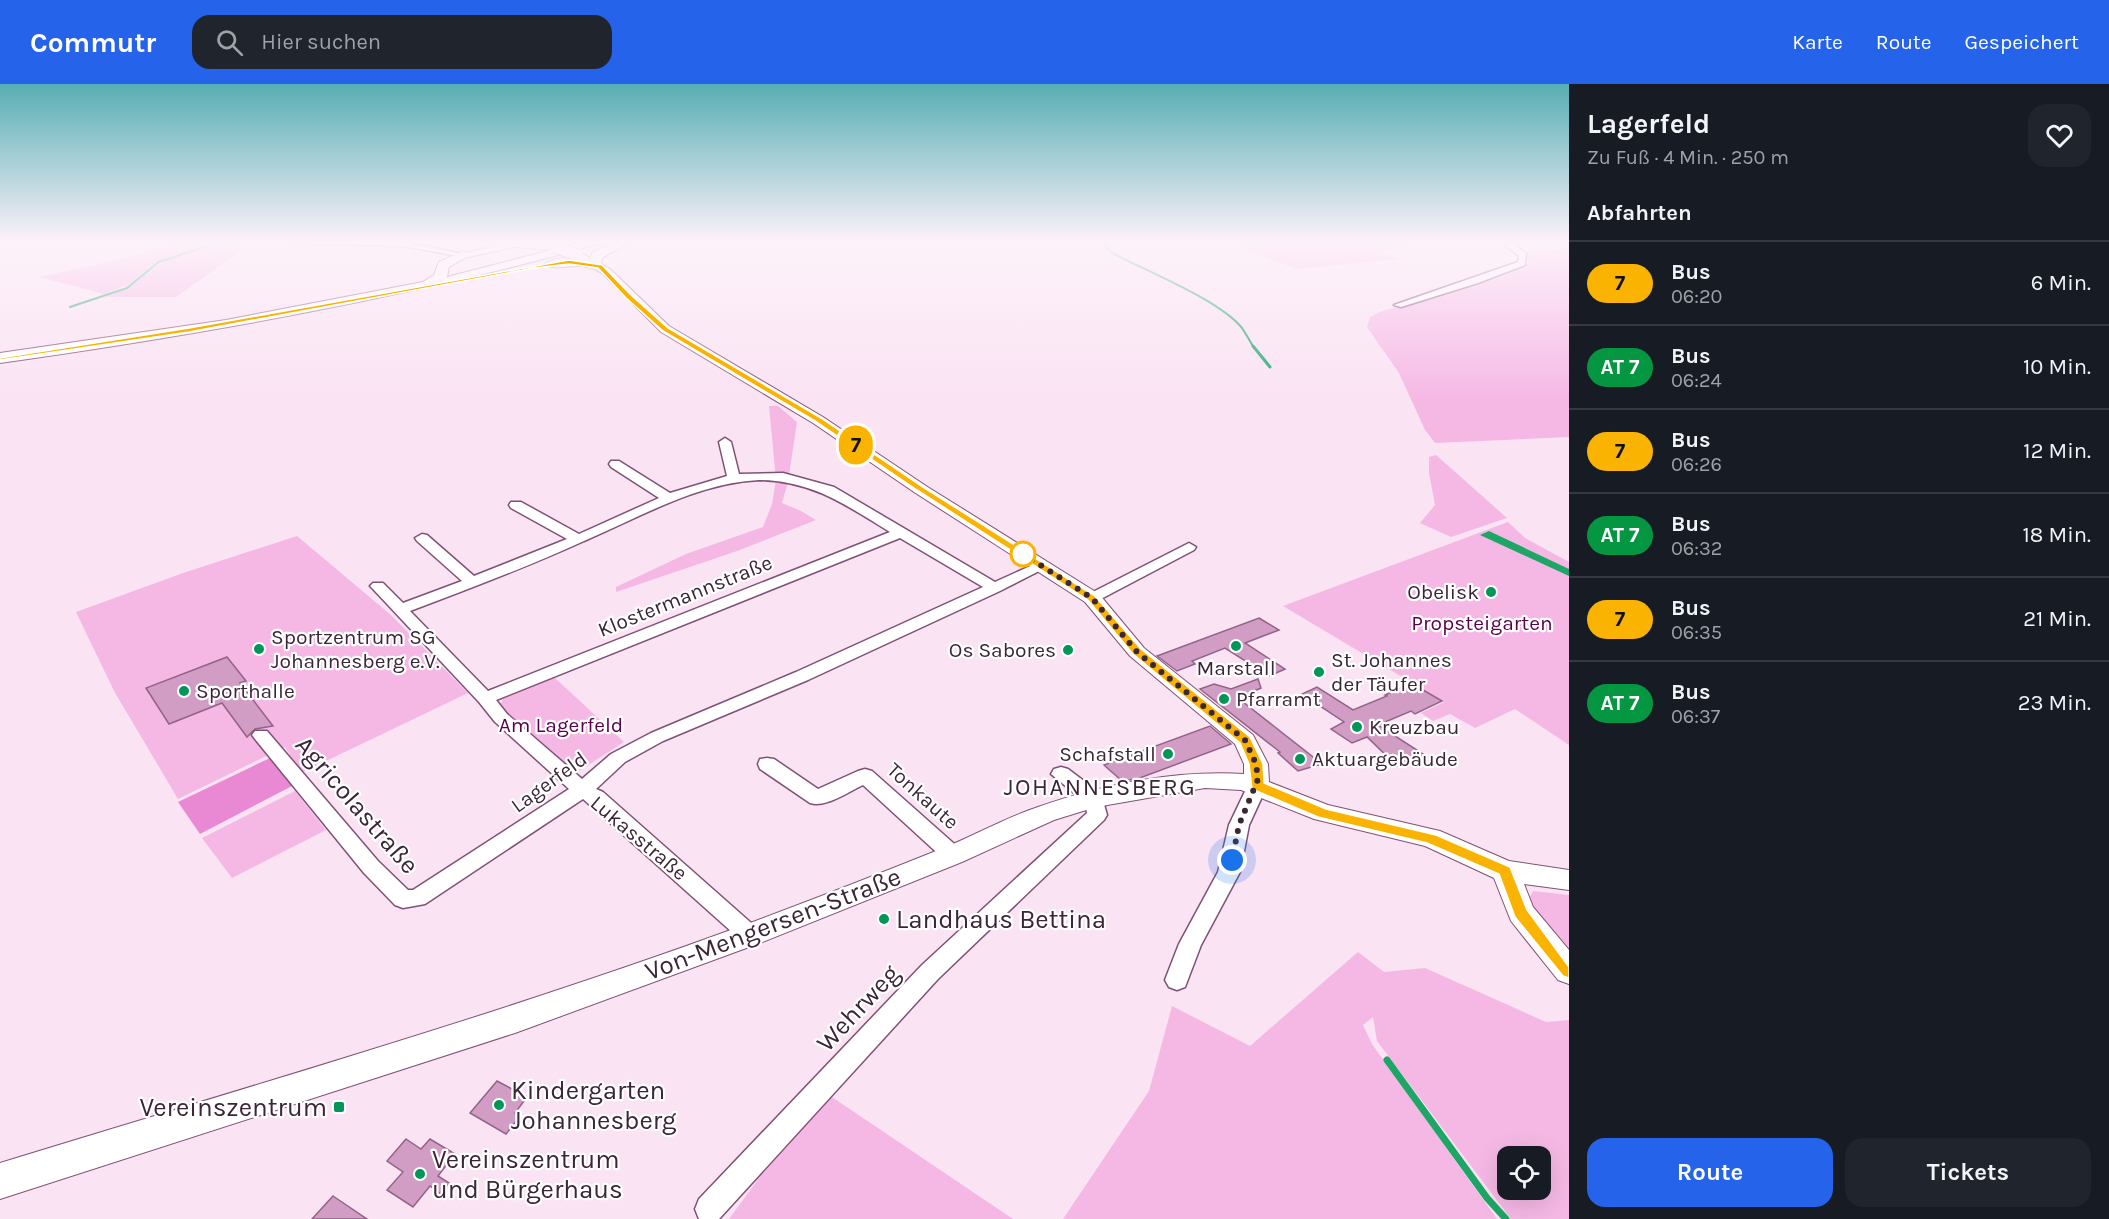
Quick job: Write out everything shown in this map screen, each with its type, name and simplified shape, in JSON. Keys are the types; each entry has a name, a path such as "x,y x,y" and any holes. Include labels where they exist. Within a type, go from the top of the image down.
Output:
{"main road":[{"path":"0,358 189,330 378,294"}],"street":[{"path":"627,294 665,329 818,420 920,489 1092,598 1137,652 1245,740 1256,764 1257,786 1239,825 1229,872 1190,944 1177,980"},
{"path":"1398,305 1433,294"},
{"path":"725,442 734,478"},
{"path":"615,464 669,498"},
{"path":"400,609 472,582 669,498 734,478 783,477 815,483 829,489 995,588"},
{"path":"516,505 578,538"},
{"name":"Klostermannstraße","path":"485,698 900,533"},
{"path":"422,538 472,582"},
{"path":"1092,598 1189,547"},
{"name":"Lagerfeld","path":"417,898 582,790 618,758 657,737 802,676 1042,566"},
{"name":"Lukasstraße","path":"378,586 485,698 501,718 582,790 596,797 750,935"},
{"name":"Agricolastraße","path":"261,735 371,867 403,899 417,898"},
{"name":"Tonkaute","path":"767,764 817,798 865,776 953,855"},
{"path":"1061,774 1094,799"},
{"name":"Von-Mengersen-Straße","path":"0,1181 515,1019 750,935 953,855 1046,814 1094,799 1205,780 1223,780 1257,786 1323,813 1431,838 1505,871 1569,880"},
{"name":"Wehrweg","path":"709,1209 930,972 1097,815 1094,799"},
{"path":"1505,871 1521,913 1569,971"}],"green space":[{"path":"113,294 180,294 176,297 105,297"},
{"path":"1445,294 1569,294 1569,437 1435,443 1425,430 1399,373 1367,327 1370,317 1382,311"},
{"path":"769,406 778,406 797,422 788,482 782,503 816,520 737,551 616,592 616,587 686,554 763,527 772,504 776,480"},
{"path":"1436,455 1507,518 1451,537 1420,523 1435,505 1429,473 1429,457"},
{"name":"Propsteigarten","path":"1508,522 1525,538 1569,562 1569,745 1515,709 1475,728 1450,714 1433,721 1421,713 1444,702 1283,606"},
{"name":"Sportzentrum SG Johannesberg e.V.","path":"297,536 391,615 468,693 301,773 285,747 178,799 114,691 76,612 183,573"},
{"name":"Am Lagerfeld","path":"554,677 624,742 573,775 499,707 503,699"},
{"path":"295,791 326,830 232,878 202,838"},
{"path":"1533,891 1569,895 1569,952 1535,914 1528,900"},
{"path":"1358,952 1384,972 1425,968 1546,1022 1569,1020 1569,1219 1511,1219 1377,1041 1373,1017 1363,1025 1372,1044 1497,1219 1063,1219 1149,1091 1172,1006 1250,1046"},
{"path":"823,1091 1013,1219 729,1219"}],"shaded area":[{"path":"1489,531 1569,569 1569,576 1480,535"},
{"path":"272,757 294,785 200,834 178,802"}],"building":[{"name":"Marstall","path":"1259,618 1279,630 1245,643 1285,669 1269,676 1225,648 1192,661 1195,664 1177,671 1157,656"},
{"name":"Sporthalle","path":"227,657 246,681 240,683 273,726 255,729 247,737 222,703 169,724 146,688"},
{"path":"1258,679 1261,688 1238,698 1322,764 1298,771 1278,753 1280,752 1200,689 1214,684 1231,689"},
{"name":"Kreuzbau","path":"1411,683 1442,701 1415,714 1411,711 1378,725 1426,756 1408,765 1397,766 1367,737 1352,743 1331,729 1344,722 1302,694 1317,687 1353,710"},
{"name":"Schafstall","path":"1210,726 1231,744 1137,779 1122,781 1104,765"},
{"name":"Kindergarten Johannesberg","path":"497,1081 527,1097 515,1113 520,1116 506,1134 470,1113"},
{"name":"Vereinszentrum und Bürgerhaus","path":"406,1139 421,1149 430,1139 455,1154 438,1176 449,1183 441,1194 430,1186 413,1207 387,1190 403,1172 387,1161"},
{"path":"333,1196 367,1219 312,1219"}],"waterway":[{"path":"70,307 109,294"},
{"path":"1195,294 1231,317 1242,328 1254,348"},
{"path":"1253,346 1270,367"},
{"path":"1387,1060 1487,1198 1506,1219"}],"bus line":[{"name":"7","path":"0,358 189,330 380,294"},
{"name":"7","path":"627,294 665,329 694,348 818,420 920,489 1092,598 1137,652 1245,740 1256,764 1257,786 1323,813 1431,838 1505,871 1521,913 1569,971"}],"place":[{"name":"Obelisk","path":"1491,592"},
{"name":"Marstall","path":"1236,646"},
{"name":"Sportzentrum SG Johannesberg e.V.","path":"259,649"},
{"name":"Os Sabores","path":"1068,650"},
{"name":"St. Johannes der Täufer","path":"1319,672"},
{"name":"Sporthalle","path":"184,691"},
{"name":"Pfarramt","path":"1224,699"},
{"name":"Kreuzbau","path":"1357,727"},
{"name":"Schafstall","path":"1168,754"},
{"name":"Aktuargebäude","path":"1300,759"},
{"name":"Landhaus Bettina","path":"884,919"},
{"name":"Kindergarten Johannesberg","path":"499,1105"},
{"name":"Vereinszentrum","path":"339,1107"},
{"name":"Vereinszentrum und Bürgerhaus","path":"420,1174"}],"district":[{"name":"JOHANNESBERG","path":"1100,787"}],"route":[{"path":"1023,554 1092,598 1137,652 1219,718 1250,747 1256,764 1257,786 1239,825 1232,860"}]}
